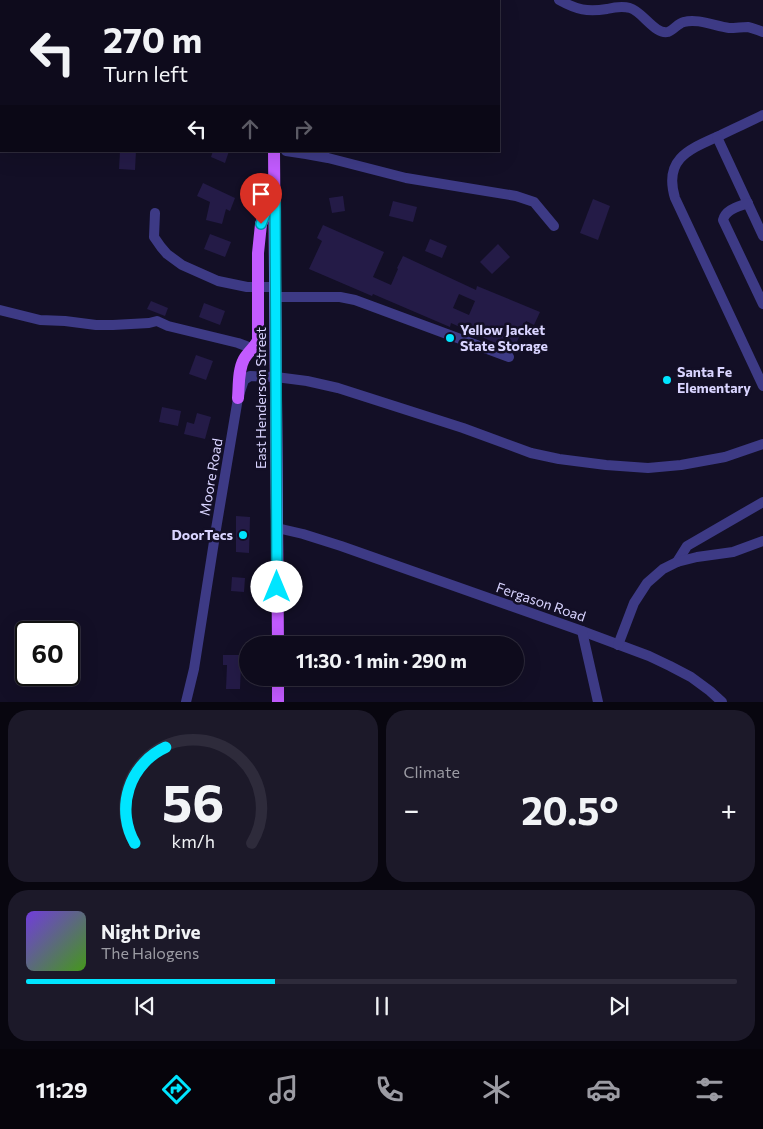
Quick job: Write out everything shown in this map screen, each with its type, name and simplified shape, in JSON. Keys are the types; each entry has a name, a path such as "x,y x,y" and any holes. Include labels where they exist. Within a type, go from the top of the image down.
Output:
{"main road":[{"name":"East Henderson Street","path":"274,152 278,636"},
{"path":"238,398 243,361 258,340 258,253 261,224 275,190"},
{"path":"278,686 278,702"}],"street":[{"path":"560,0 570,7 586,11 623,7 637,10 652,26 661,31 668,32 682,22 694,21 731,28 750,27 763,32"},
{"path":"763,115 690,148 678,162 672,179 672,189 681,211 763,386"},
{"path":"716,137 763,236"},
{"path":"293,152 328,158 406,178 516,196 534,202 554,226"},
{"path":"748,203 732,209 724,216 723,220 763,304"},
{"path":"155,213 154,237 161,247 182,265 218,281 247,287 258,287 276,292 355,300 509,357"},
{"path":"0,310 40,320 96,325 158,321 168,326 238,343 251,350"},
{"name":"Moore Road","path":"186,702 194,669 240,388 244,380 250,376 276,377"},
{"path":"276,377 338,388 463,428 531,453 568,460 648,468 681,465 725,456 763,444"},
{"path":"677,562 687,546 763,502"},
{"name":"Fergason Road","path":"277,528 341,546 649,656 691,677 710,690 722,702"},
{"path":"618,645 634,603 647,584 663,569 677,562 733,552 763,541"},
{"path":"582,631 598,702"}],"building":[{"path":"120,152 136,152 135,170 119,169"},
{"path":"213,152 229,152 225,163 211,157"},
{"path":"203,183 235,198 230,211 226,209 222,224 206,220 210,202 197,196"},
{"path":"343,196 345,211 332,213 329,198"},
{"path":"593,199 610,206 598,240 580,233"},
{"path":"393,201 417,207 413,222 389,216"},
{"path":"323,225 384,252 373,277 391,285 403,256 476,290 477,286 540,312 534,325 526,321 513,351 451,323 450,327 309,269 322,241 317,238","holes":["459,294 475,301 469,315 453,308"]},
{"path":"210,234 231,242 225,257 204,249"},
{"path":"430,239 447,246 442,258 425,251"},
{"path":"498,244 510,257 492,274 480,262"},
{"path":"151,301 168,308 165,316 147,309"},
{"path":"204,303 225,311 220,325 199,317"},
{"path":"196,355 213,361 206,380 189,374"},
{"path":"162,407 181,411 178,426 159,422"},
{"path":"197,413 211,417 205,439 184,434 187,422 194,424"},
{"name":"DoorTecs","path":"236,516 250,517 249,553 236,552"},
{"path":"232,577 245,578 244,592 231,591"},
{"path":"223,655 239,655 240,689 226,689 227,665 223,665"}],"place":[{"name":"Yellow Jacket State Storage","path":"450,338"},
{"name":"Santa Fe Elementary","path":"667,380"},
{"name":"DoorTecs","path":"243,535"}],"route":[{"path":"261,224 275,190 277,587"}]}
